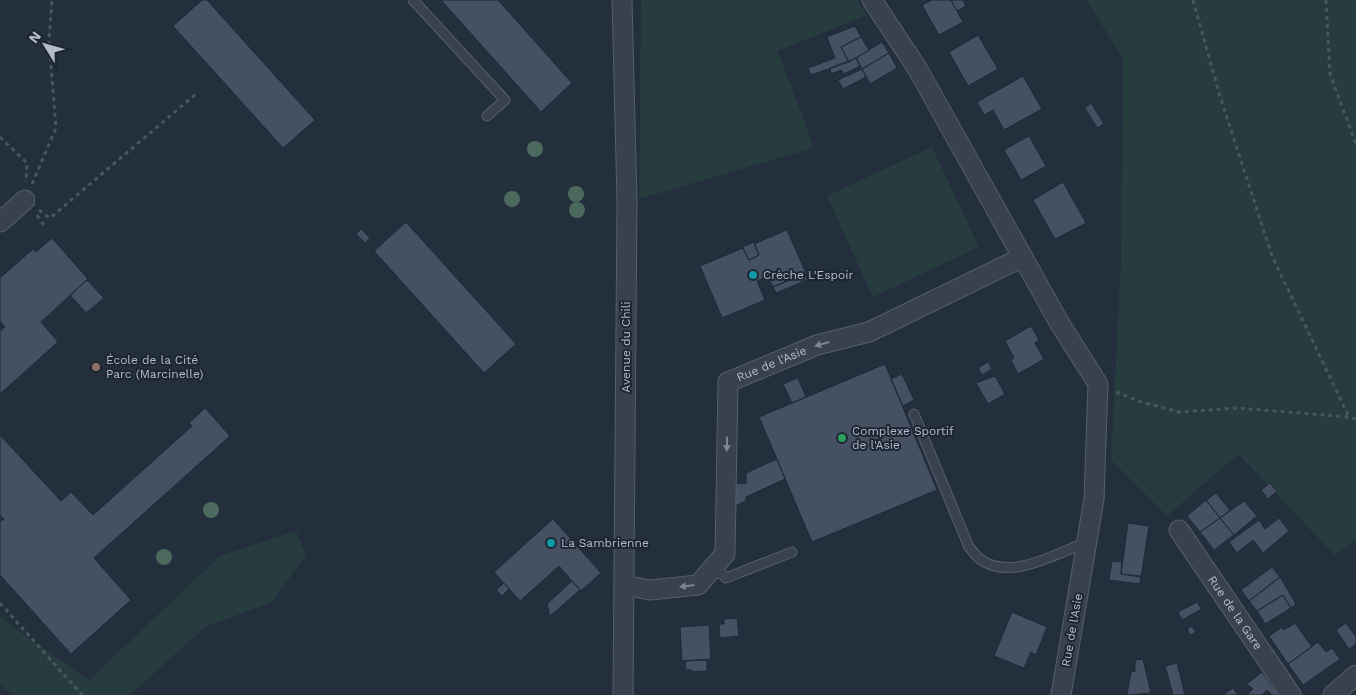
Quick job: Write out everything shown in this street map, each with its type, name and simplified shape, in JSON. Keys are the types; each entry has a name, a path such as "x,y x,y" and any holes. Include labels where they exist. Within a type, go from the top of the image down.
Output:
{"street":[{"name":"Avenue du Chili","path":"622,0 627,201 623,695"},
{"path":"872,0 917,68 1023,257 1098,384"},
{"path":"0,222 26,200"},
{"name":"Rue de l'Asie","path":"624,585 650,590 698,585 725,554 728,382 817,345 869,332 1023,257"},
{"name":"Rue de l'Asie","path":"1061,695 1094,499 1098,384"},
{"name":"Rue de la Gare","path":"1179,530 1291,695"},
{"path":"1333,695 1356,676"}],"lane":[{"path":"413,0 505,100 487,116"},
{"path":"914,414 969,547 982,561 999,568 1021,566 1087,542"},
{"path":"714,567 726,578 792,552"}],"path":[{"path":"26,200 56,128 49,41 52,0"},
{"path":"1193,0 1220,96 1272,256 1349,417"},
{"path":"1326,0 1330,74 1356,144"},
{"path":"26,200 50,218 196,94"},
{"path":"0,137 27,163 26,200 44,225"},
{"path":"1098,384 1140,402 1180,412 1237,408 1356,419"},
{"path":"0,603 82,695"}],"green space":[{"path":"641,0 857,0 867,15 778,51 814,148 639,199"},
{"path":"1086,0 1356,0 1356,540 1335,555 1238,454 1167,516 1111,460 1121,259 1123,58"},
{"path":"932,147 979,247 873,297 827,196"},
{"path":"296,531 306,555 272,602 205,627 130,695 14,695 0,685 0,615 9,624 89,680 220,556"}],"building":[{"path":"202,0 207,0 315,120 283,148 173,26"},
{"path":"441,0 498,0 572,83 541,112"},
{"path":"932,0 951,0 963,22 939,35 922,5"},
{"path":"951,0 963,0 966,6 957,11"},
{"path":"855,26 861,37 841,47 849,62 811,75 808,68 835,58 827,37"},
{"path":"978,35 998,69 968,86 949,52"},
{"path":"861,37 869,50 849,62 841,47"},
{"path":"882,42 889,53 862,69 856,58"},
{"path":"889,53 897,68 870,84 862,69"},
{"path":"856,58 860,66 844,74 841,70 831,74 830,68"},
{"path":"862,69 866,77 843,89 838,80"},
{"path":"1023,76 1042,109 1004,130 993,110 984,115 977,102"},
{"path":"1091,103 1104,124 1097,128 1085,108"},
{"path":"1029,136 1046,166 1021,180 1004,150"},
{"path":"1063,182 1086,223 1055,239 1033,200"},
{"path":"406,222 516,344 484,373 374,251"},
{"path":"361,229 370,238 365,243 356,234"},
{"name":"Crèche L'Espoir","path":"787,230 806,273 773,287 768,276 757,281 765,300 722,318 700,266 743,248 749,260 759,255 754,244"},
{"path":"52,238 88,279 41,322 58,342 0,394 0,331 5,327 0,321 0,278 33,249 36,252"},
{"path":"754,242 759,255 749,260 742,247"},
{"path":"805,273 807,280 776,293 773,287"},
{"path":"87,280 104,298 86,313 70,295"},
{"path":"1031,326 1039,340 1035,343 1044,359 1018,374 1011,360 1014,358 1005,341"},
{"path":"988,362 992,369 982,375 978,368"},
{"name":"Complexe Sportif de l'Asie","path":"885,364 937,490 812,542 759,417"},
{"path":"902,374 914,400 903,406 891,379"},
{"path":"995,376 1005,394 988,404 976,383"},
{"path":"798,378 806,397 792,403 783,384"},
{"path":"205,408 230,436 94,558 131,600 71,654 0,575 0,522 4,519 0,515 0,435 61,501 71,492 93,515 192,426 189,423"},
{"path":"777,459 785,479 746,497 746,501 735,506 735,484 746,483 746,473"},
{"path":"1270,483 1277,491 1268,499 1261,490"},
{"path":"1216,493 1230,510 1220,518 1206,500"},
{"path":"1206,500 1220,518 1200,532 1187,516"},
{"path":"1244,501 1257,516 1234,535 1220,518"},
{"path":"1220,518 1234,535 1214,550 1200,532"},
{"path":"1279,518 1289,531 1263,553 1253,540 1237,553 1229,542 1259,520 1265,529"},
{"name":"La Sambrienne","path":"553,519 601,573 581,591 559,566 520,601 494,572"},
{"path":"1128,523 1149,526 1141,577 1121,574"},
{"path":"1112,561 1122,562 1121,574 1141,576 1140,584 1109,580"},
{"path":"1272,567 1280,577 1249,601 1241,590"},
{"path":"1280,577 1296,604 1291,608 1283,595 1257,611 1249,601"},
{"path":"572,581 580,590 550,616 547,604"},
{"path":"504,583 509,589 502,596 496,590"},
{"path":"1283,595 1291,608 1265,624 1257,611"},
{"path":"1197,602 1202,609 1182,620 1178,612"},
{"path":"1012,612 1047,627 1036,655 1031,652 1024,668 994,656"},
{"path":"737,618 739,636 720,638 719,624 724,624 724,619"},
{"path":"1295,623 1312,647 1288,664 1269,636 1282,627 1284,630"},
{"path":"1346,623 1356,637 1356,644 1349,649 1336,630"},
{"path":"709,625 711,659 682,661 680,627"},
{"path":"1192,626 1196,632 1190,635 1187,629"},
{"path":"1318,642 1326,652 1332,648 1340,659 1303,685 1288,664"},
{"path":"1143,659 1151,693 1127,695 1131,672 1135,671 1135,660"},
{"path":"707,660 707,671 692,672 691,670 686,670 685,661"},
{"path":"1177,663 1185,695 1173,695 1165,666"},
{"path":"1262,672 1280,695 1272,695 1267,690 1262,695 1247,695 1253,689 1247,684"},
{"path":"1233,688 1238,695 1222,695"}],"place":[{"name":"Crèche L'Espoir","path":"753,275"},
{"name":"École de la Cité Parc (Marcinelle)","path":"96,367"},
{"name":"Complexe Sportif de l'Asie","path":"842,438"},
{"name":"La Sambrienne","path":"551,543"}]}
